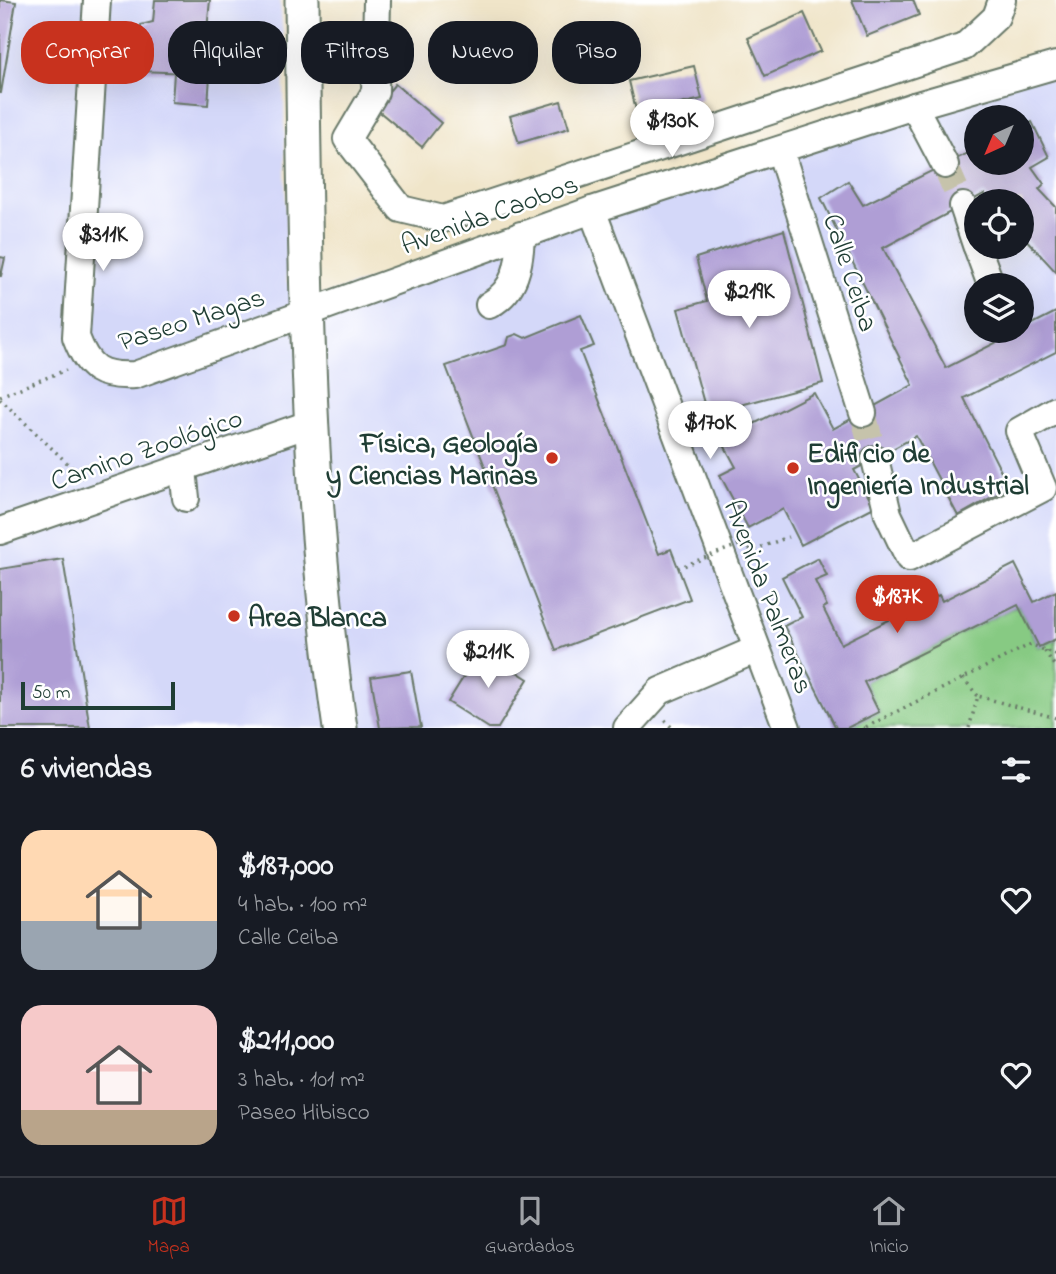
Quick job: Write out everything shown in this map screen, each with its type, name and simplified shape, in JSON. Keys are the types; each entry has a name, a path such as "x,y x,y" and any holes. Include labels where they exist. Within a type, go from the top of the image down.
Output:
{"main road":[{"path":"302,0 306,312 329,656 340,728"}],"street":[{"name":"Paseo Magas","path":"97,0 87,200 75,309 76,337 88,361 99,371 117,376 135,375 306,312"},
{"path":"377,0 375,92 347,139 401,209 443,219 964,47 996,18 1002,0"},
{"name":"Avenida Caobos","path":"306,312 592,210 914,106 1056,65"},
{"path":"914,106 945,165"},
{"name":"Calle Ceiba","path":"780,150 863,413"},
{"name":"Avenida Palmeras","path":"592,210 755,650 787,728"},
{"path":"489,305 502,298 519,267 521,235"},
{"path":"875,459 888,514 909,558 1043,488 1019,431 1056,410"},
{"name":"Camino Zoológico","path":"0,531 183,470 312,423"},
{"path":"183,470 186,498"},
{"path":"627,728 643,706 660,691 755,650"}],"path":[{"path":"88,361 0,398 102,497"},
{"path":"678,568 746,542 751,551 788,537"},
{"path":"702,553 707,566"},
{"path":"866,728 1031,644 1056,654"},
{"path":"1044,650 1056,668"},
{"path":"963,678 978,696 1056,718"},
{"path":"969,728 978,696"}],"shaded area":[{"path":"0,0 280,0 282,21 168,21 168,84 284,84 287,282 305,295 324,295 1056,58 1056,728 0,728"}],"green space":[{"path":"1018,605 1039,647 1056,639 1056,728 847,728 879,712 864,682"}],"building":[{"path":"0,0 16,2 1,93 0,93"},
{"path":"155,0 210,0 208,21 168,21 168,72 154,72"},
{"path":"852,0 913,0 919,15 867,36"},
{"path":"804,13 821,51 765,76 748,38"},
{"path":"694,66 702,99 637,114 630,84 641,84 641,78"},
{"path":"173,84 209,84 208,105 172,102"},
{"path":"395,84 441,123 422,147 375,108"},
{"path":"561,101 569,128 519,143 510,116"},
{"path":"1034,126 1049,157 1034,166"},
{"path":"964,155 964,175 1034,175 1034,170 1044,184 1039,189 1056,207 1056,272 1034,248 1034,189 964,189 964,205 883,248 946,368 995,343 1034,343 1034,323 1056,312 1056,352 964,398 1009,487 958,516 916,436 854,470 874,507 801,545 783,509 748,528 720,475 736,467 724,445 741,437 738,432 814,393 833,429 913,385 821,198 848,181 863,205"},
{"path":"784,230 823,383 737,406 743,427 713,436 678,309 707,301 696,258"},
{"path":"0,257 5,258 1,276 0,276"},
{"name":"Física, Geología y Ciencias Marinas","path":"581,315 594,346 580,351 659,554 671,549 690,599 556,650 446,366 507,345 509,337 517,334 525,338"},
{"path":"818,558 827,576 815,581 827,606 823,608 841,644 939,595 942,601 1015,564 1034,602 1056,591 1056,639 1039,647 1018,605 864,682 879,712 847,728 836,728 784,626 802,617 782,577"},
{"path":"63,559 90,728 0,728 0,569"},
{"path":"481,649 528,679 498,728 489,728 448,702"},
{"path":"411,671 421,727 380,728 371,677"}],"tunnel":[{"path":"945,165 963,206"},
{"path":"863,413 875,459"}],"place":[{"name":"Física, Geología y Ciencias Marinas","path":"552,458"},
{"name":"Edificio de Ingeniería Industrial","path":"793,468"},
{"name":"Area Blanca","path":"234,616"}]}
